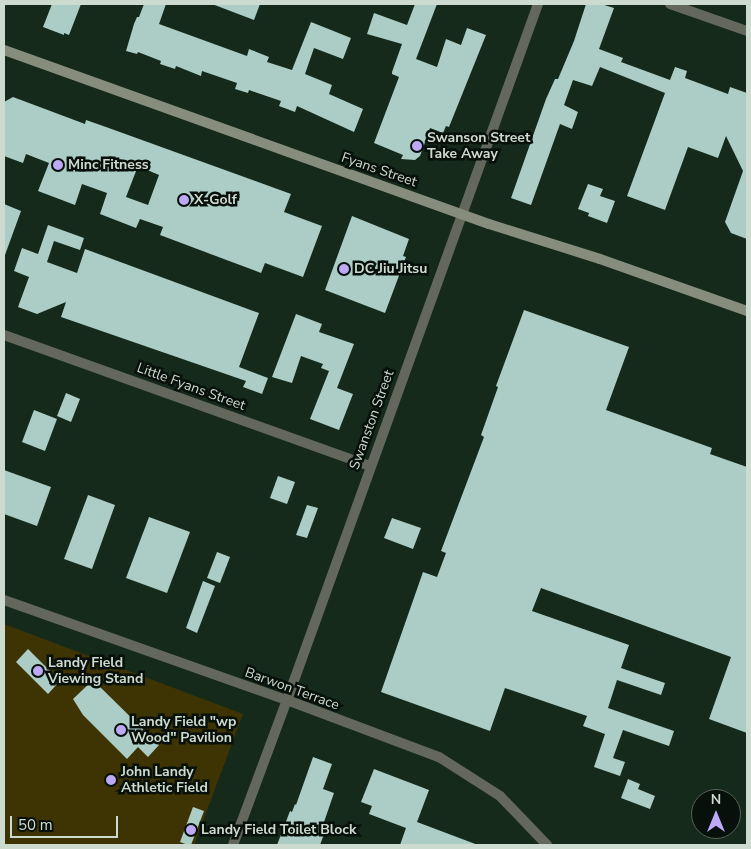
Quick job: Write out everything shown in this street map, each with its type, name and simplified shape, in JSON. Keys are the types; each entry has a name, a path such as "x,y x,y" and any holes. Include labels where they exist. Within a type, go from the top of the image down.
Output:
{"main road":[{"name":"Fyans Street","path":"4,50 461,214 600,259 747,311"}],"street":[{"name":"Swanston Street","path":"233,845 538,4"},
{"path":"670,4 747,32"},
{"name":"Little Fyans Street","path":"4,334 370,466"},
{"name":"Barwon Terrace","path":"4,600 287,700 439,757 500,796 547,845"}],"shaded area":[{"name":"John Landy Athletic Field","path":"4,624 243,714 194,845 4,845"}],"building":[{"path":"52,4 81,4 69,35 43,27"},
{"path":"144,4 166,4 159,24 247,56 249,49 269,57 267,62 292,70 311,22 351,38 343,59 314,48 305,74 332,85 329,94 363,109 354,132 297,106 295,112 279,106 281,101 249,90 248,93 235,89 237,83 202,71 201,76 176,66 175,69 160,64 161,61 138,52 137,54 126,51 134,24"},
{"path":"212,4 260,4 254,20"},
{"path":"415,4 437,4 416,59 437,67 446,39 461,45 467,28 486,35 449,127 446,126 443,133 430,128 420,156 415,160 401,159 403,155 374,143 399,77 392,74 392,72 402,44 367,34 374,13 407,25"},
{"path":"586,4 601,4 614,8 599,49 623,58 621,62 670,80 675,67 687,71 685,78 728,94 730,87 747,93 747,239 731,233 725,222 743,171 726,136 718,158 688,147 665,210 627,196 665,93 600,67 592,86 573,80 564,105 578,112 572,129 560,124 531,205 511,198 546,99 555,79 558,79 574,41"},
{"path":"13,97 85,124 86,120 291,194 284,212 322,226 303,277 265,263 261,273 160,235 163,227 140,219 136,228 100,214 107,193 82,184 75,205 38,191 49,163 26,154 23,163 4,156 4,102","holes":["138,166 159,175 148,205 126,197"]},
{"path":"588,184 603,189 600,196 615,201 607,223 588,216 589,213 578,209"},
{"path":"4,204 21,211 5,255 4,255"},
{"path":"352,216 409,239 403,256 406,257 385,313 325,290"},
{"path":"48,225 84,238 80,250 54,241 47,262 77,273 85,249 259,313 239,367 268,378 262,394 243,387 246,381 61,317 66,302 37,314 18,307 29,277 14,271 22,248 38,254"},
{"path":"524,310 629,347 606,410 712,448 710,454 747,467 747,733 709,719 731,657 541,588 532,611 629,645 621,668 665,683 661,695 617,680 608,708 674,731 669,746 623,730 613,758 625,762 620,776 594,767 605,734 583,726 587,716 505,688 490,731 381,692 423,572 437,577 446,553 441,551 484,437 481,435 498,387 496,386"},
{"path":"296,314 322,324 319,332 354,344 337,388 353,394 339,430 310,419 329,371 321,368 323,364 301,356 292,383 272,377"},
{"path":"66,393 80,399 71,422 57,416"},
{"path":"34,410 57,419 45,451 22,442"},
{"path":"4,470 51,487 37,526 4,514"},
{"path":"278,476 295,482 287,504 270,498"},
{"path":"88,495 115,505 92,569 64,559"},
{"path":"307,505 318,508 307,538 296,535"},
{"path":"149,517 190,532 167,593 126,578"},
{"path":"392,518 421,528 413,549 384,538"},
{"path":"217,552 230,557 220,583 207,578"},
{"path":"203,581 215,586 197,633 186,628"},
{"name":"Landy Field Viewing Stand","path":"28,649 60,681 48,694 16,662"},
{"name":"Landy Field \"wp Wood\" Pavilion","path":"93,680 159,745 148,757 138,747 127,759 83,715 73,699"},
{"path":"313,757 332,764 323,789 334,793 323,825 327,826 320,845 277,845 290,811 292,812 296,805"},
{"path":"374,769 429,790 417,822 478,845 400,845 406,828 369,814 372,806 361,802"},
{"path":"628,779 640,784 638,789 655,796 650,809 621,798"},
{"name":"Landy Field Toilet Block","path":"193,807 204,811 191,845 188,845 180,842"}],"place":[{"name":"Swanson Street Take Away","path":"417,146"},
{"name":"Minc Fitness","path":"58,165"},
{"name":"X-Golf","path":"184,200"},
{"name":"DC Jiu Jitsu","path":"344,269"},
{"name":"Landy Field Viewing Stand","path":"38,671"},
{"name":"Landy Field \"wp Wood\" Pavilion","path":"121,730"},
{"name":"John Landy Athletic Field","path":"111,780"},
{"name":"Landy Field Toilet Block","path":"191,830"}]}
